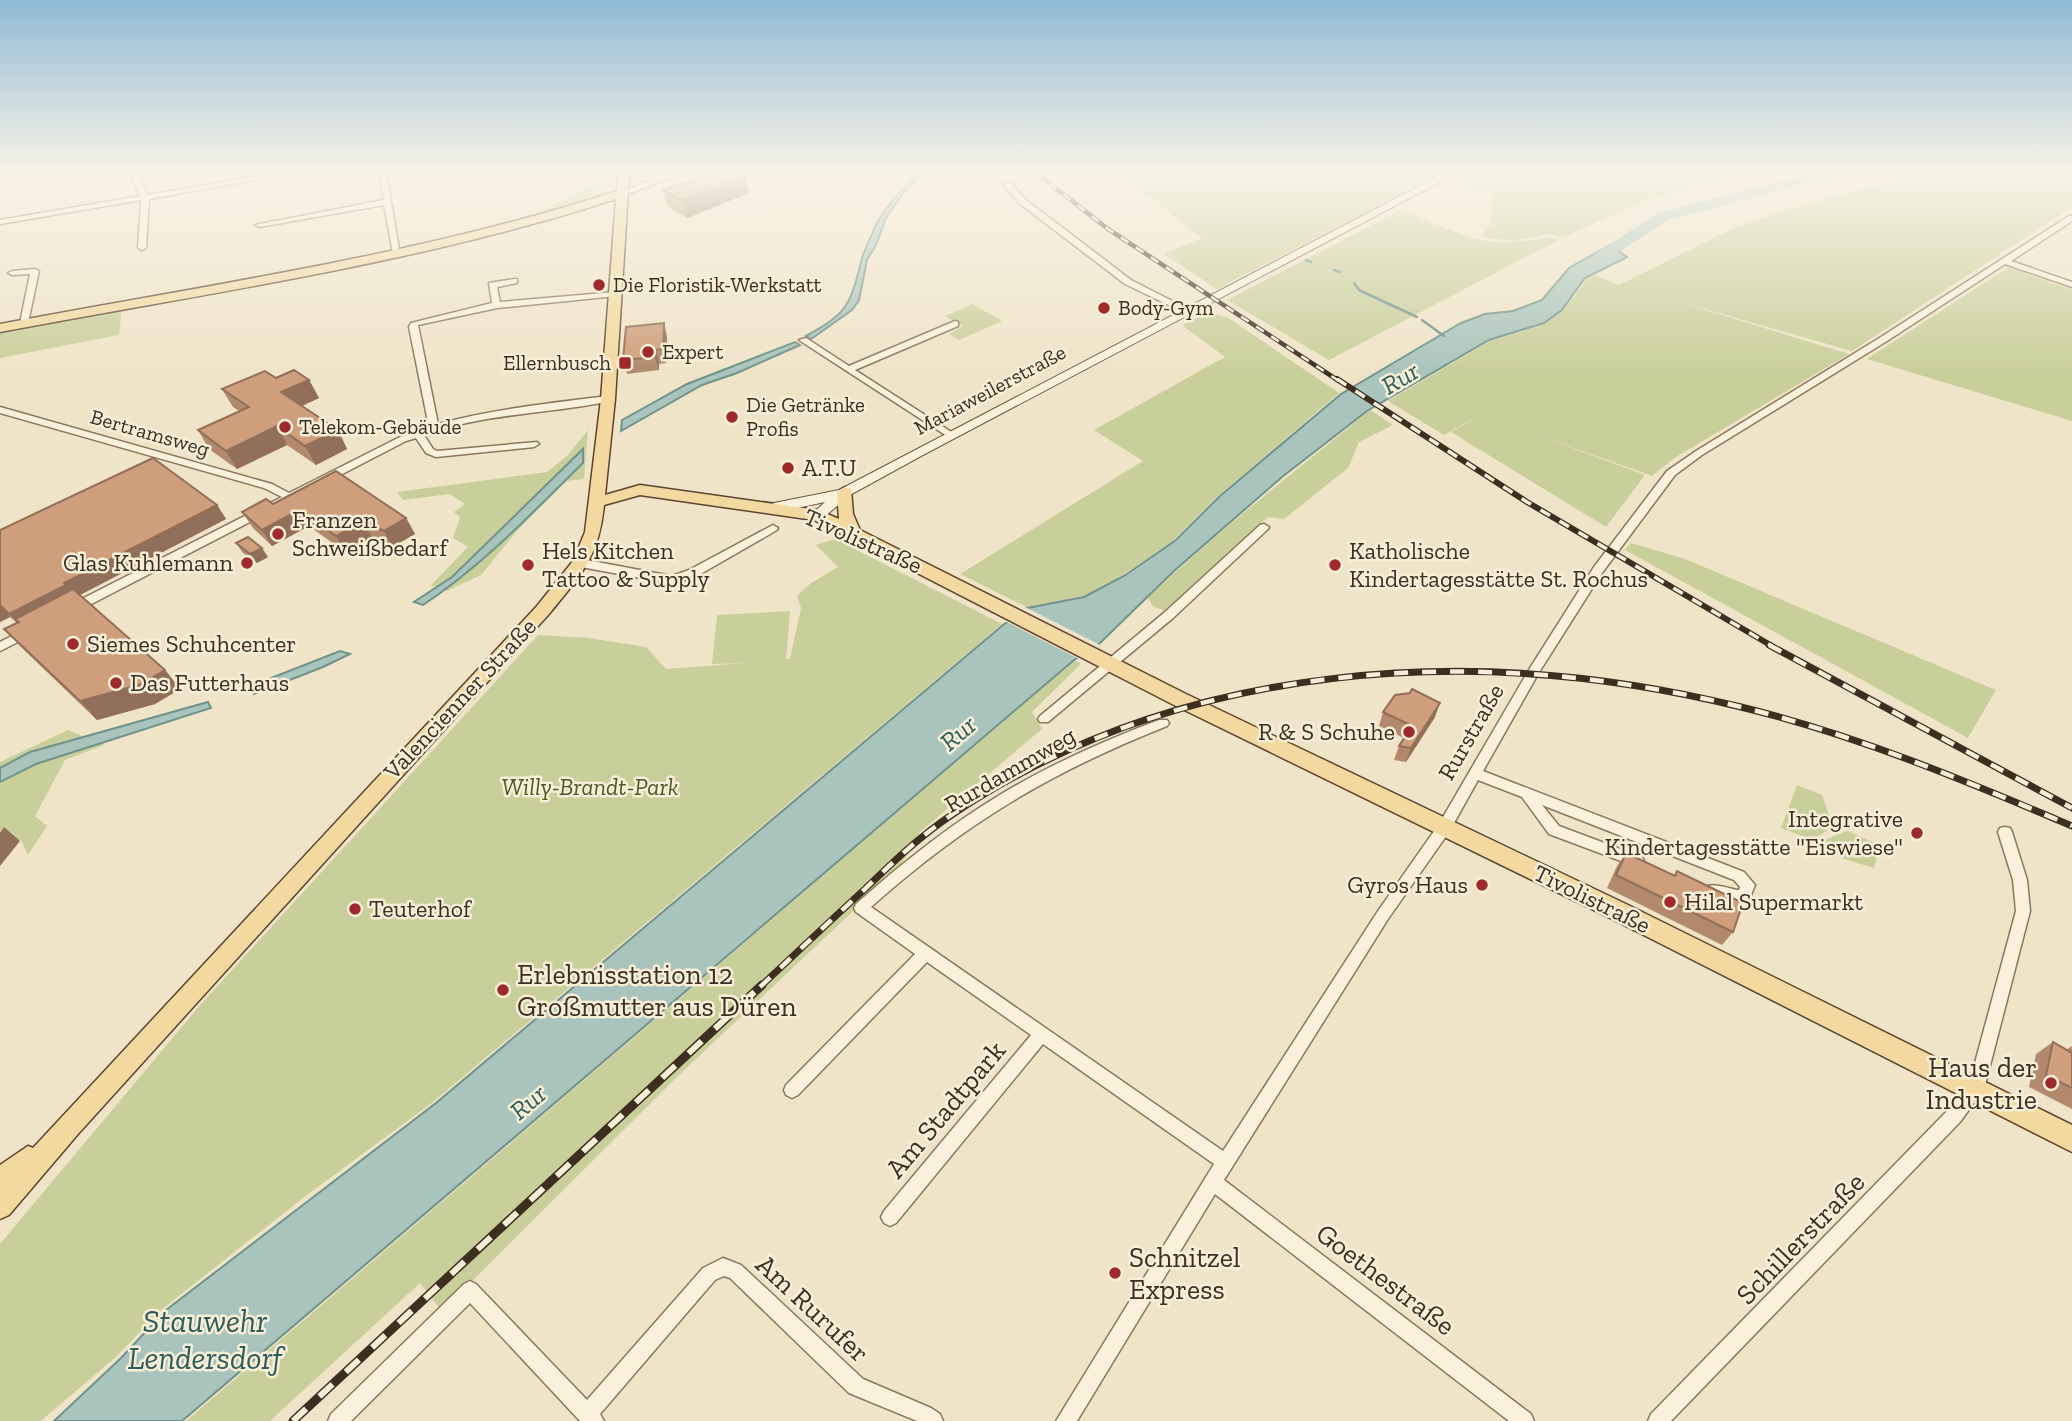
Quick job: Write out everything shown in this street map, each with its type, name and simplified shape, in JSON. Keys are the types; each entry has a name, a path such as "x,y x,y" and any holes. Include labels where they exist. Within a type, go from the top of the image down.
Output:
{"main road":[{"path":"0,328 397,253 459,238"},
{"name":"Valencienner Straße","path":"0,1206 69,1125 543,610 581,563 591,539 601,476 620,238"},
{"name":"Mariaweilerstraße","path":"818,515 845,492 1327,238"},
{"path":"601,476 640,490"},
{"name":"Tivolistraße","path":"597,502 640,490 818,515 2072,1139"},
{"path":"774,508 845,492 845,514 853,532"},
{"name":"Valencienner Straße","path":"0,1182 69,1125"}],"street":[{"path":"142,248 143,238"},
{"path":"394,238 397,253"},
{"path":"1071,238 1128,282 1188,311"},
{"name":"Rurstraße","path":"1066,1421 1225,1162 1383,915 1444,828 1534,671 1598,570 1671,473 2039,238"},
{"path":"2003,261 2072,285"},
{"path":"12,273 35,271 24,323"},
{"path":"497,306 492,285 514,281"},
{"path":"434,427 413,327 418,322 497,306 616,295"},
{"path":"849,369 955,324"},
{"path":"803,340 950,435"},
{"path":"60,615 287,496 418,433 485,414 608,399"},
{"name":"Bertramsweg","path":"0,410 268,486 287,496"},
{"path":"418,433 429,451 436,454 534,444"},
{"path":"1044,719 1107,661 1179,606 1264,527"},
{"path":"581,563 673,580 693,573 773,528"},
{"path":"0,647 36,628"},
{"name":"Rurdammweg","path":"862,908 902,870 984,808 1094,750 1163,723"},
{"path":"1476,774 1740,876 1748,885 1744,896 1726,895 1701,886"},
{"path":"1527,794 1554,830 1652,867"},
{"path":"1976,1089 2023,911 2020,880 2005,832"},
{"name":"Am Stadtpark","path":"862,908 1225,1162"},
{"path":"792,1090 926,954"},
{"name":"Am Stadtpark","path":"890,1217 1041,1035"},
{"name":"Schillerstraße","path":"1658,1421 1954,1116 1976,1089"},
{"name":"Goethestraße","path":"1213,1182 1524,1421"},
{"name":"Am Rurufer","path":"591,1418 709,1273 723,1267 735,1271 856,1387 867,1394 914,1408 933,1421"},
{"path":"338,1421 470,1290 591,1418"}],"green space":[{"path":"1201,238 1315,238 1217,289 1164,254"},
{"path":"1346,238 1477,238 1502,242 1560,239 1329,360 1227,300"},
{"path":"1493,238 1527,238 1514,241"},
{"path":"1713,238 2024,238 1852,351 1673,300 1849,354 1676,457 1652,476 1534,434 1645,475 1606,527 1451,432 1482,414 1444,435 1388,401 1490,341 1545,324 1564,310 1587,279 1595,275 1619,285"},
{"path":"2009,267 2072,290 2072,421 1867,359"},
{"path":"972,304 1002,321 959,340 949,334 963,326 945,316"},
{"path":"122,307 119,335 0,358 0,331"},
{"path":"1206,313 1227,317 1339,393 1219,495 1174,540 1107,586 1083,596 1026,607 960,574 1143,461 1094,430 1225,357 1182,325"},
{"path":"1370,410 1393,425 1359,442 1348,468 1284,519 1268,517 1168,612 1153,606 1148,598 1175,573 1229,525"},
{"path":"588,430 584,479 566,481 516,532 481,575 447,591 431,585 468,547 453,538 460,517 454,512 465,504 450,494 403,500 397,492 547,472 567,456"},
{"name":"Willy-Brandt-Park","path":"835,539 1002,624 433,1102 303,1198 161,1310 116,1357 41,1421 0,1421 0,1244 201,1004 538,635 588,638 646,647 666,669 745,663 712,664 717,615 790,611 786,659 790,659 801,608 797,596 811,583 838,567 816,545"},
{"path":"1631,543 1685,559 1996,690 1968,738 1625,550"},
{"path":"1075,660 1081,664 1032,712 1042,729 920,832 899,868 680,1074 442,1311 420,1283 270,1421 186,1421"},
{"path":"68,730 104,745 65,760 35,816 47,826 28,855 21,840 0,840 0,762"},
{"path":"1797,785 1822,795 1833,826 1813,840 1781,828"},
{"path":"1847,831 1880,845 1874,868 1841,858 1822,841"}],"water":[{"path":"870,238 878,238 867,260 859,300 852,310 811,339 806,336 831,321 845,307 854,288 863,253"},
{"name":"Stauwehr Lendersdorf","path":"1610,245 1627,257 1585,278 1562,310 1544,323 1489,340 1367,411 1282,477 1174,571 1098,645 1074,660 182,1421 54,1421 121,1358 166,1310 436,1103 1003,625 1027,608 1084,597 1124,576 1176,540 1220,496 1341,394 1461,323 1485,314 1513,311 1542,300 1569,268"},
{"path":"795,342 800,345 737,373 702,385 621,431 622,420 687,384"},
{"path":"583,449 583,463 506,538 466,573 423,605 414,602 452,577"},
{"path":"340,651 350,654 254,694 254,687 261,682"},
{"path":"208,702 211,708 36,764 0,782 0,768 30,752"}],"pier":[{"path":"1023,606 1102,646 1081,660 1003,620"}],"building":[{"path":"664,323 663,349 656,350 655,357 623,360 626,327"},
{"path":"294,370 309,380 281,392 338,430 305,446 277,426 226,451 198,430 249,407 222,389 265,371 276,378"},
{"path":"153,458 217,505 9,614 0,605 0,530"},
{"path":"336,471 406,518 384,531 363,521 336,536 299,510 262,530 242,512 266,499 273,504"},
{"path":"248,537 262,548 250,554 236,543"},
{"path":"73,589 165,670 139,685 80,701 4,629 19,622 15,619"},
{"path":"1412,689 1440,703 1411,748 1399,746 1412,726 1383,712 1395,695 1410,693"},
{"path":"1626,853 1675,876 1677,871 1743,903 1733,932 1616,875"},
{"path":"2053,1042 2072,1053 2072,1088 2046,1075"}],"waterway":[{"name":"Rur","path":"1585,266 1629,238"},
{"path":"1306,260 1311,262"},
{"path":"1334,270 1340,272"},
{"path":"1354,283 1359,290 1417,317"},
{"path":"1422,320 1444,336"}],"railway":[{"path":"1122,238 1339,381"},
{"path":"1337,379 1527,502 1772,646"},
{"path":"1769,645 2072,808"},
{"path":"760,987 929,831 953,814 1042,763 1136,723 1234,695 1334,678 1436,672 1539,675 1641,687 1741,707 1868,745 2072,826"},
{"path":"293,1421 762,985"}],"place":[{"name":"Die Floristik-Werkstatt","path":"599,285"},
{"name":"Body-Gym","path":"1104,308"},
{"name":"Expert","path":"648,352"},
{"name":"Ellernbusch","path":"625,363"},
{"name":"Die Getränke Profis","path":"732,417"},
{"name":"Telekom-Gebäude","path":"285,427"},
{"name":"A.T.U","path":"788,468"},
{"name":"Franzen Schweißbedarf","path":"278,534"},
{"name":"Glas Kuhlemann","path":"247,563"},
{"name":"Hels Kitchen Tattoo & Supply","path":"528,565"},
{"name":"Katholische Kindertagesstätte St. Rochus","path":"1335,565"},
{"name":"Siemes Schuhcenter","path":"73,644"},
{"name":"Das Futterhaus","path":"116,683"},
{"name":"R & S Schuhe","path":"1409,732"},
{"name":"Integrative Kindertagesstätte \"Eiswiese\"","path":"1917,833"},
{"name":"Gyros Haus","path":"1482,885"},
{"name":"Hilal Supermarkt","path":"1670,902"},
{"name":"Teuterhof","path":"355,909"},
{"name":"Erlebnisstation 12 Großmutter aus Düren","path":"503,990"},
{"name":"Haus der Industrie","path":"2051,1083"},
{"name":"Schnitzel Express","path":"1115,1273"}]}
